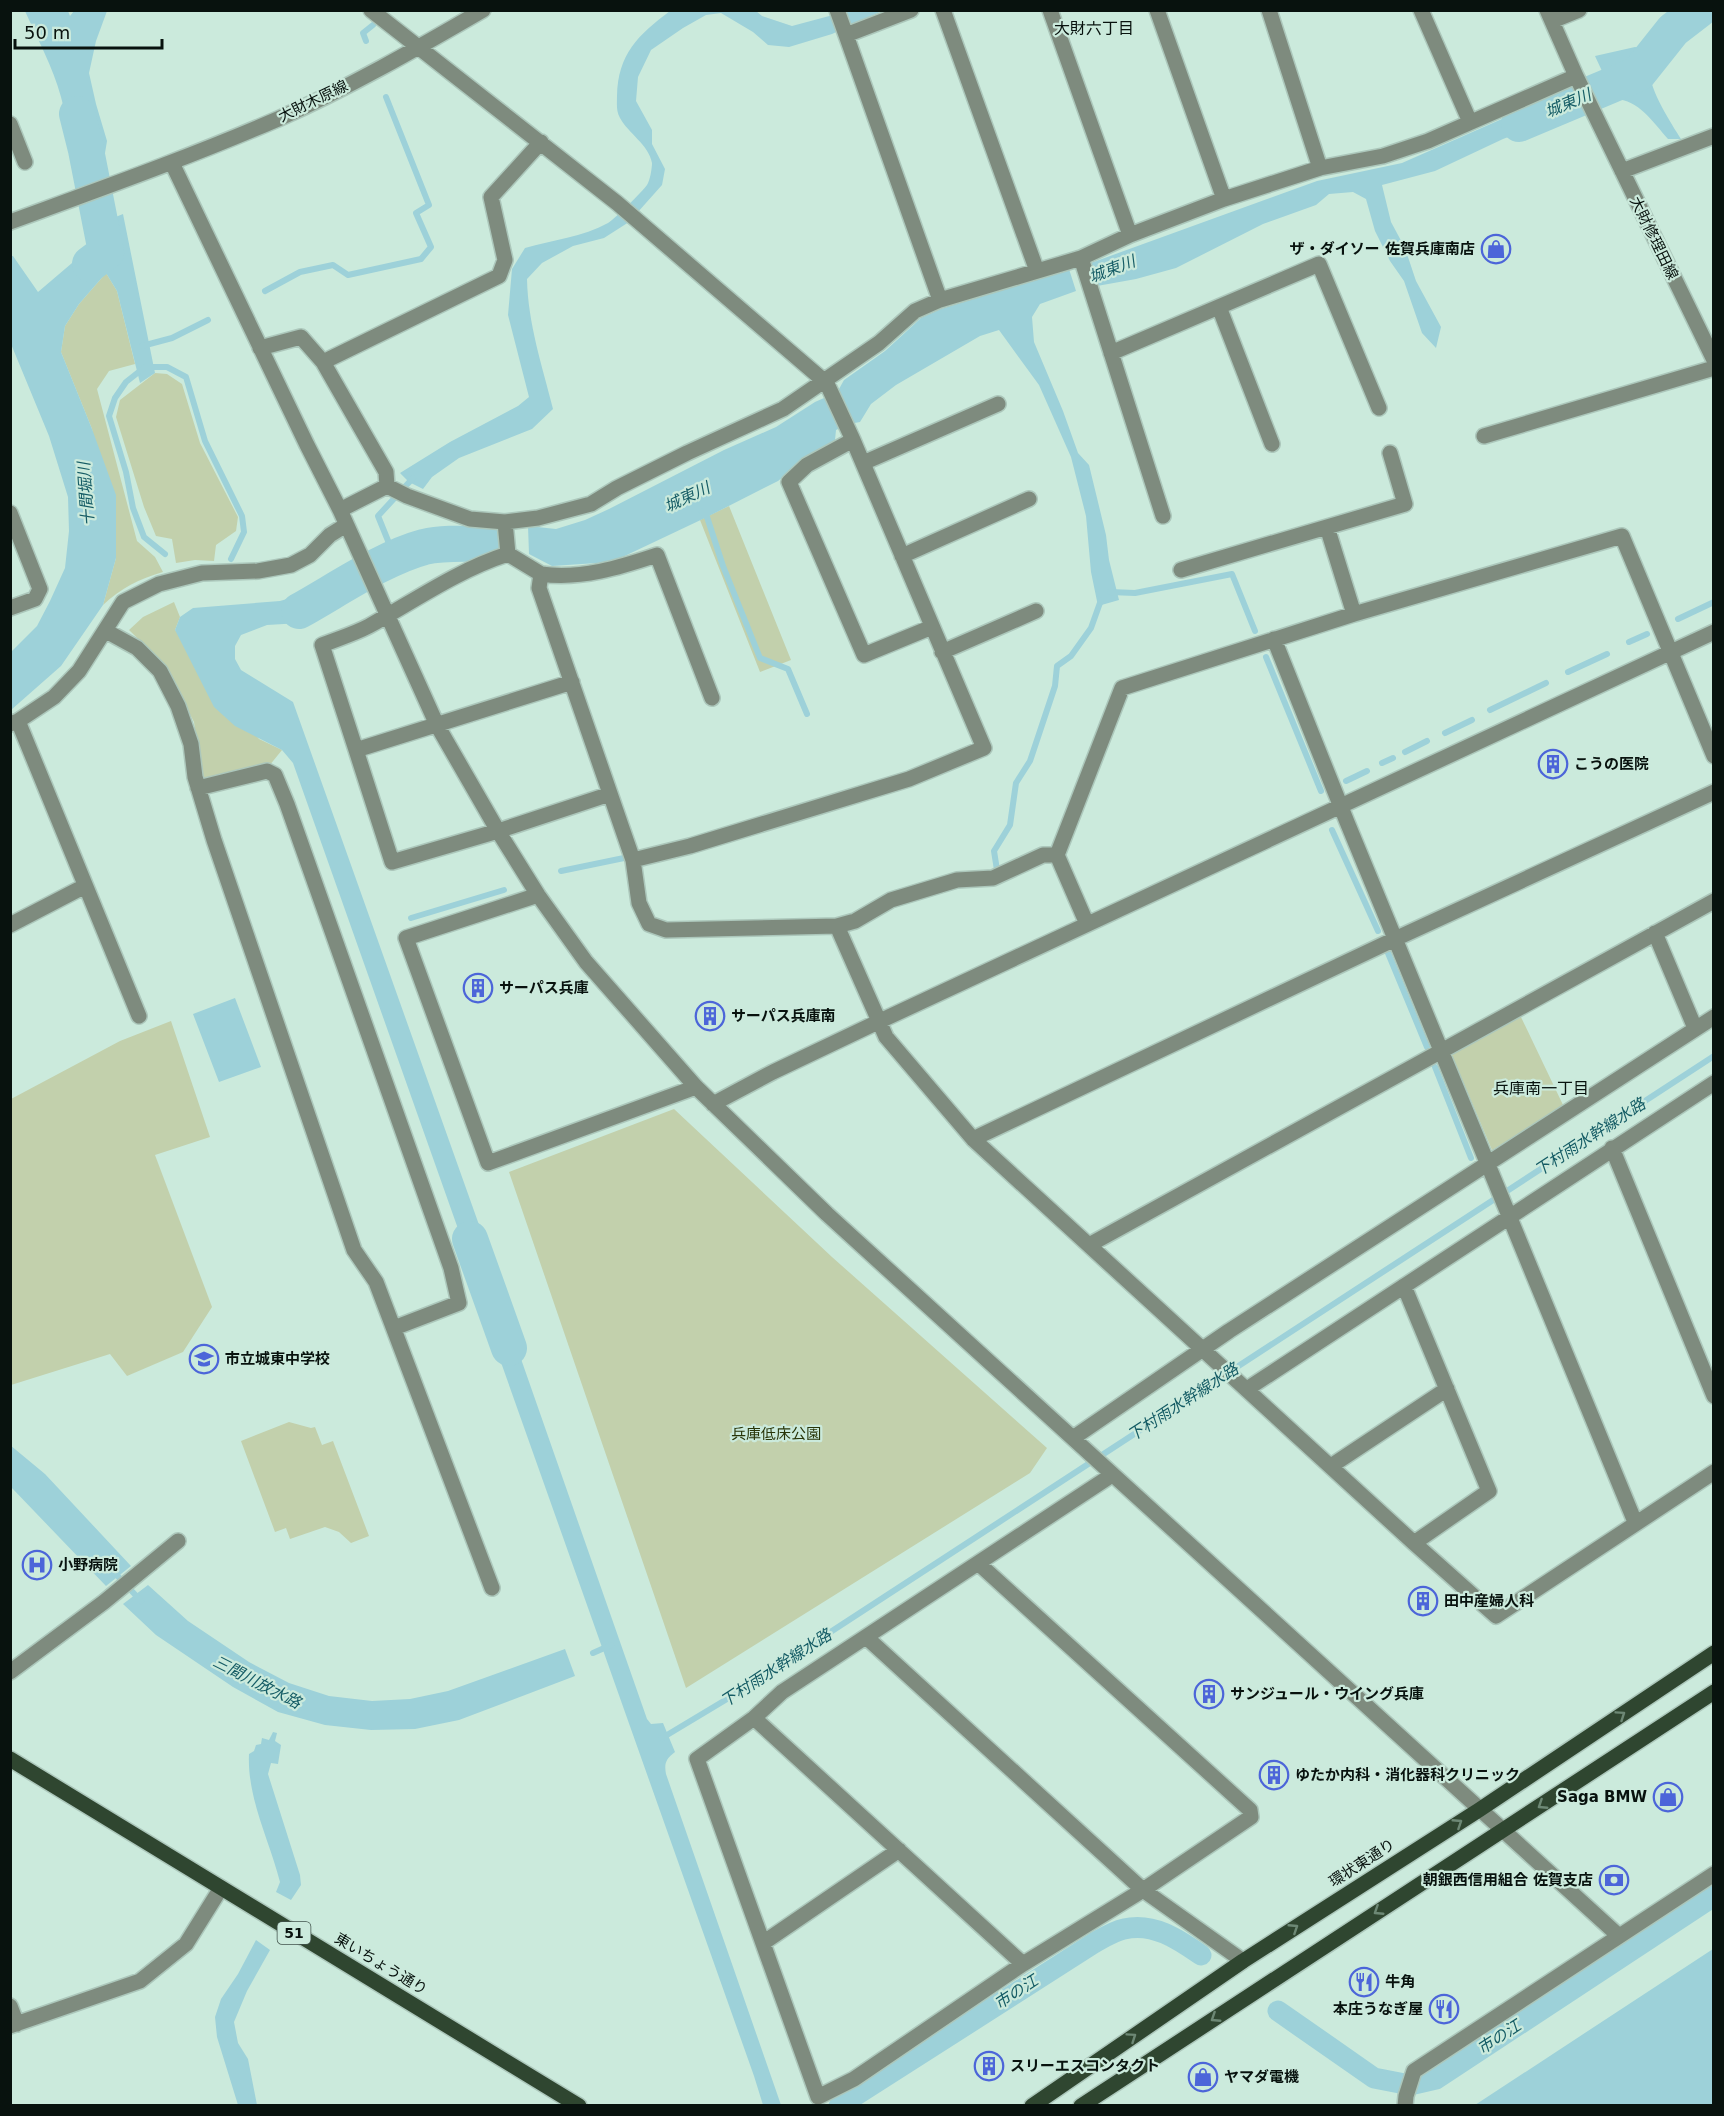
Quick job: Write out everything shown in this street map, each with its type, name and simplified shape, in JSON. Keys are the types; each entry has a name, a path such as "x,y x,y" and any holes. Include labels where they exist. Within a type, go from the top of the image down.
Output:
{"main road":[{"name":"環状東通り","path":"1032,2106 1244,1961 1479,1810 1713,1653"},
{"path":"1081,2106 1713,1692"},
{"name":"東いちょう通り","path":"10,1759 579,2106"}],"street":[{"path":"371,10 638,220 826,383 863,462 984,748 909,779 690,846 633,860"},
{"name":"大財木原線","path":"13,221 172,163 280,118 419,47 483,10"},
{"path":"837,10 940,300"},
{"path":"846,35 911,10"},
{"path":"943,10 1036,271"},
{"path":"1050,10 1130,235"},
{"path":"1157,10 1224,199"},
{"path":"1269,10 1320,168"},
{"path":"1421,10 1470,122"},
{"path":"260,348 301,337 323,362 386,472 390,487 407,496 470,519 505,522 538,518 591,504 617,488 687,453 783,409 826,383 879,343 915,311 940,300 1081,258 1130,235 1224,199 1320,168 1383,156 1428,141 1576,76 1549,16 1578,10"},
{"name":"大財修理田線","path":"1576,76 1713,360"},
{"path":"10,124 25,162"},
{"path":"1622,171 1713,136"},
{"path":"323,362 499,276 505,260 491,197 541,142"},
{"path":"172,163 343,518 383,610 437,724 498,831 538,895 586,962 696,1087 827,1214 1618,1936"},
{"path":"1081,258 1163,516"},
{"path":"1111,353 1319,264 1379,408"},
{"path":"1219,307 1272,444"},
{"path":"1484,436 1713,368"},
{"path":"863,462 998,404"},
{"path":"851,436 807,465 789,482 864,655 932,627"},
{"path":"1181,570 1405,504 1390,453"},
{"path":"139,1016 14,723 54,697 79,671 123,602 159,584 202,573 258,571 291,565 310,555 343,518 390,487"},
{"path":"902,556 1029,499"},
{"path":"10,513 40,589 35,599 10,608"},
{"path":"505,522 508,554"},
{"path":"1327,527 1354,614"},
{"path":"1087,924 1057,855 1122,688 1354,614 1622,536 1713,756"},
{"path":"610,794 498,831 392,862 322,645 367,627 383,610 489,560 508,554 541,574 556,577 616,569 657,555 712,698"},
{"path":"541,574 539,588 633,860 639,903 649,924 666,930 837,926 855,921 891,900 957,880 993,878 1043,855 1057,855"},
{"path":"942,652 1036,611"},
{"path":"106,631 137,648 160,671 178,706 191,744 198,788 214,840 354,1250 376,1282 492,1588"},
{"path":"713,1104 773,1072 1713,632"},
{"path":"1275,639 1340,806 1635,1522"},
{"path":"356,750 572,682"},
{"path":"198,788 267,771 275,775 287,804 451,1268 459,1303 394,1328"},
{"path":"973,1139 1395,939 1713,792"},
{"path":"10,924 85,886"},
{"path":"538,895 406,938 488,1163 696,1087"},
{"path":"1089,1245 1713,901"},
{"path":"837,926 886,1037 973,1139 1496,1616 1713,1472"},
{"path":"1655,933 1695,1028"},
{"path":"1078,1443 1210,1355 1229,1331 1490,1170 1713,1017"},
{"path":"1245,1387 1404,1286 1507,1211 1612,1148 1713,1083"},
{"path":"1612,1148 1713,1396"},
{"path":"1404,1286 1489,1491 1414,1543"},
{"path":"1331,1466 1447,1389"},
{"path":"978,1563 1250,1810 1251,1817 1143,1890 1023,1964 854,2079 818,2097 697,1759 754,1718 782,1692 978,1563 1109,1472"},
{"path":"10,1672 104,1602 178,1541"},
{"path":"866,1637 1143,1890 1244,1961"},
{"path":"754,1718 1023,1964"},
{"path":"763,1943 899,1850"},
{"path":"1406,2101 1414,2071 1713,1874"},
{"path":"10,2006 14,2025 140,1981 186,1944 220,1888"}],"green space":[{"path":"106,273 117,291 135,364 109,371 97,389 137,541 155,557 163,572 131,585 103,605 116,558 92,429 61,352 65,326 79,304"},
{"path":"155,373 167,374 182,384 200,443 238,517 236,531 216,545 214,561 195,560 176,563 172,539 156,536 144,507 116,417 120,400"},
{"path":"729,506 791,660 760,672 700,520"},
{"path":"174,602 180,617 175,630 259,739 282,750 269,766 202,781 194,722 164,664 129,630 143,617"},
{"path":"1520,1015 1564,1107 1492,1150 1451,1053"},
{"path":"171,1021 210,1137 155,1155 212,1307 183,1352 127,1376 110,1354 11,1385 11,1099 120,1041"},
{"name":"兵庫低床公園","path":"674,1109 832,1257 1047,1448 1030,1473 686,1688 509,1172"},
{"path":"289,1422 315,1427 322,1445 333,1441 369,1536 351,1543 339,1532 325,1527 290,1539 286,1528 275,1532 241,1441"}],"water":[{"path":"1683,10 1713,12 1668,43 1653,59 1650,67 1655,93 1681,139 1668,139 1638,108 1624,100 1615,99 1595,56 1635,47 1645,49"},
{"path":"25,11 68,11 70,16 74,11 107,11 96,41 89,73 107,141 105,153 71,166 68,131 58,86"},
{"path":"670,11 756,11 762,16 792,26 848,11 882,11 832,34 789,47 768,45 753,32 721,13 706,15 651,50 638,77 636,101 652,130 652,144 665,169 662,185 629,222 604,238 573,246 542,263 527,279 533,328 553,409 532,429 459,458 432,477 423,489 409,482 400,473 450,442 518,406 529,397 508,315 512,269 525,248 578,235 608,223 648,183 652,163 647,150 619,115 617,110 618,81 626,57 639,37"},
{"path":"1563,98 1570,117 1545,123 1503,139 1435,171 1382,185 1391,222 1405,248 1416,281 1441,327 1436,348 1422,333 1404,281 1390,261 1375,231 1366,199 1353,192 1329,194 1316,205 1263,224 1176,268 1136,279 1097,286 1088,264 1317,181 1402,163 1511,115 1548,101"},
{"name":"十間堀川","path":"123,214 155,373 140,383 117,291 106,273 79,304 65,326 61,352 116,495 116,558 103,605 61,666 11,710 11,652 37,626 50,601 65,568 69,531 68,497 49,436 11,344 11,256 38,292 92,246 91,227"},
{"path":"1069,269 1076,291 1040,304 1032,317 1034,342 1078,453 1089,465 1119,600 1098,606 1091,572 1086,516 1071,457 1039,385 999,330 980,336 896,385 871,404 860,422 836,430 835,440 824,449 803,460 778,481 707,517 612,562 552,566 529,554 528,526 556,529 585,520 724,450 776,427 839,389 844,380 885,351 921,318 941,309"},
{"path":"338,578 345,593 321,607 301,623 267,625 241,635 235,646 235,659 241,670 293,702 499,1281 479,1288 293,763 282,750 235,726 214,707 175,630 180,617 193,608 280,601 311,592"},
{"path":"235,998 261,1067 219,1082 193,1014"},
{"path":"500,1299 647,1719 651,1724 663,1723 675,1752 666,1762 666,1774 781,2105 763,2105 481,1306"},
{"path":"10,1445 45,1474 131,1566 106,1586 11,1487"},
{"path":"148,1585 188,1621 249,1662 289,1683 329,1696 372,1701 410,1699 448,1691 565,1649 575,1676 459,1720 415,1729 371,1730 325,1725 278,1712 233,1687 156,1635 123,1604"},
{"path":"273,1732 277,1733 275,1741 281,1745 278,1764 271,1763 268,1774 300,1875 301,1885 291,1900 276,1892 280,1882 255,1802 249,1770 249,1754 254,1751 256,1745 261,1744 262,1738 269,1740"},
{"path":"256,1940 270,1950 247,1991 234,2022 238,2043 248,2059 257,2105 238,2105 217,2037 215,2017 221,1999 238,1974"},
{"path":"1713,1949 1713,2105 1475,2105"}],"waterway":[{"name":"城東川","path":"1519,124 1638,74 1673,30 1699,10"},
{"path":"366,41 363,33 373,25"},
{"path":"265,291 300,272 333,265 348,275 421,259 431,247 416,213 429,205 386,97"},
{"path":"77,114 106,252 90,264"},
{"path":"142,346 172,338 208,320"},
{"path":"165,554 144,537 133,508 126,472 109,416 115,398 126,382 145,367 167,367 186,377 205,441 242,516 244,532 231,559"},
{"path":"395,558 378,516 413,478"},
{"path":"702,512 707,517 723,566 760,658 788,669 807,714"},
{"path":"299,611 360,575 408,552 440,544 490,544"},
{"path":"1110,592 1135,593 1232,574 1255,631"},
{"path":"997,870 994,851 1010,825 1016,783 1030,761 1055,686 1057,666 1071,656 1091,628 1101,600"},
{"path":"1678,619 1714,602"},
{"path":"1629,642 1647,634"},
{"path":"1568,672 1607,654"},
{"path":"1266,657 1321,791"},
{"path":"1490,710 1546,683"},
{"path":"1445,733 1472,720"},
{"path":"1405,752 1427,741"},
{"path":"1382,763 1393,758"},
{"path":"1346,781 1367,771"},
{"path":"1332,830 1378,931"},
{"path":"561,871 624,858"},
{"path":"411,918 504,890"},
{"path":"1388,953 1427,1047"},
{"name":"下村雨水幹線水路","path":"662,1738 737,1693 1714,1056"},
{"path":"1435,1067 1471,1158"},
{"path":"470,1239 509,1348"},
{"name":"三間川放水路","path":"113,1571 141,1601"},
{"path":"593,1653 611,1645"},
{"name":"市の江","path":"1278,2011 1374,2078 1410,2085 1436,2079 1714,1896"},
{"name":"市の江","path":"839,2106 1116,1931 1135,1927 1155,1930 1165,1933 1201,1955"}],"place":[{"name":"ザ・ダイソー 佐賀兵庫南店","path":"1496,249"},
{"name":"こうの医院","path":"1553,764"},
{"name":"サーパス兵庫","path":"478,988"},
{"name":"サーパス兵庫南","path":"710,1016"},
{"name":"市立城東中学校","path":"204,1359"},
{"name":"小野病院","path":"37,1565"},
{"name":"田中産婦人科","path":"1423,1601"},
{"name":"サンジュール・ウイング兵庫","path":"1209,1694"},
{"name":"ゆたか内科・消化器科クリニック","path":"1274,1775"},
{"name":"Saga BMW","path":"1668,1797"},
{"name":"朝銀西信用組合 佐賀支店","path":"1614,1880"},
{"name":"牛角","path":"1364,1982"},
{"name":"本庄うなぎ屋","path":"1444,2009"},
{"name":"スリーエスコンタクト","path":"989,2066"},
{"name":"ヤマダ電機","path":"1203,2077"}],"district":[{"name":"大財六丁目","path":"1094,28"},
{"name":"兵庫南一丁目","path":"1541,1088"}]}
